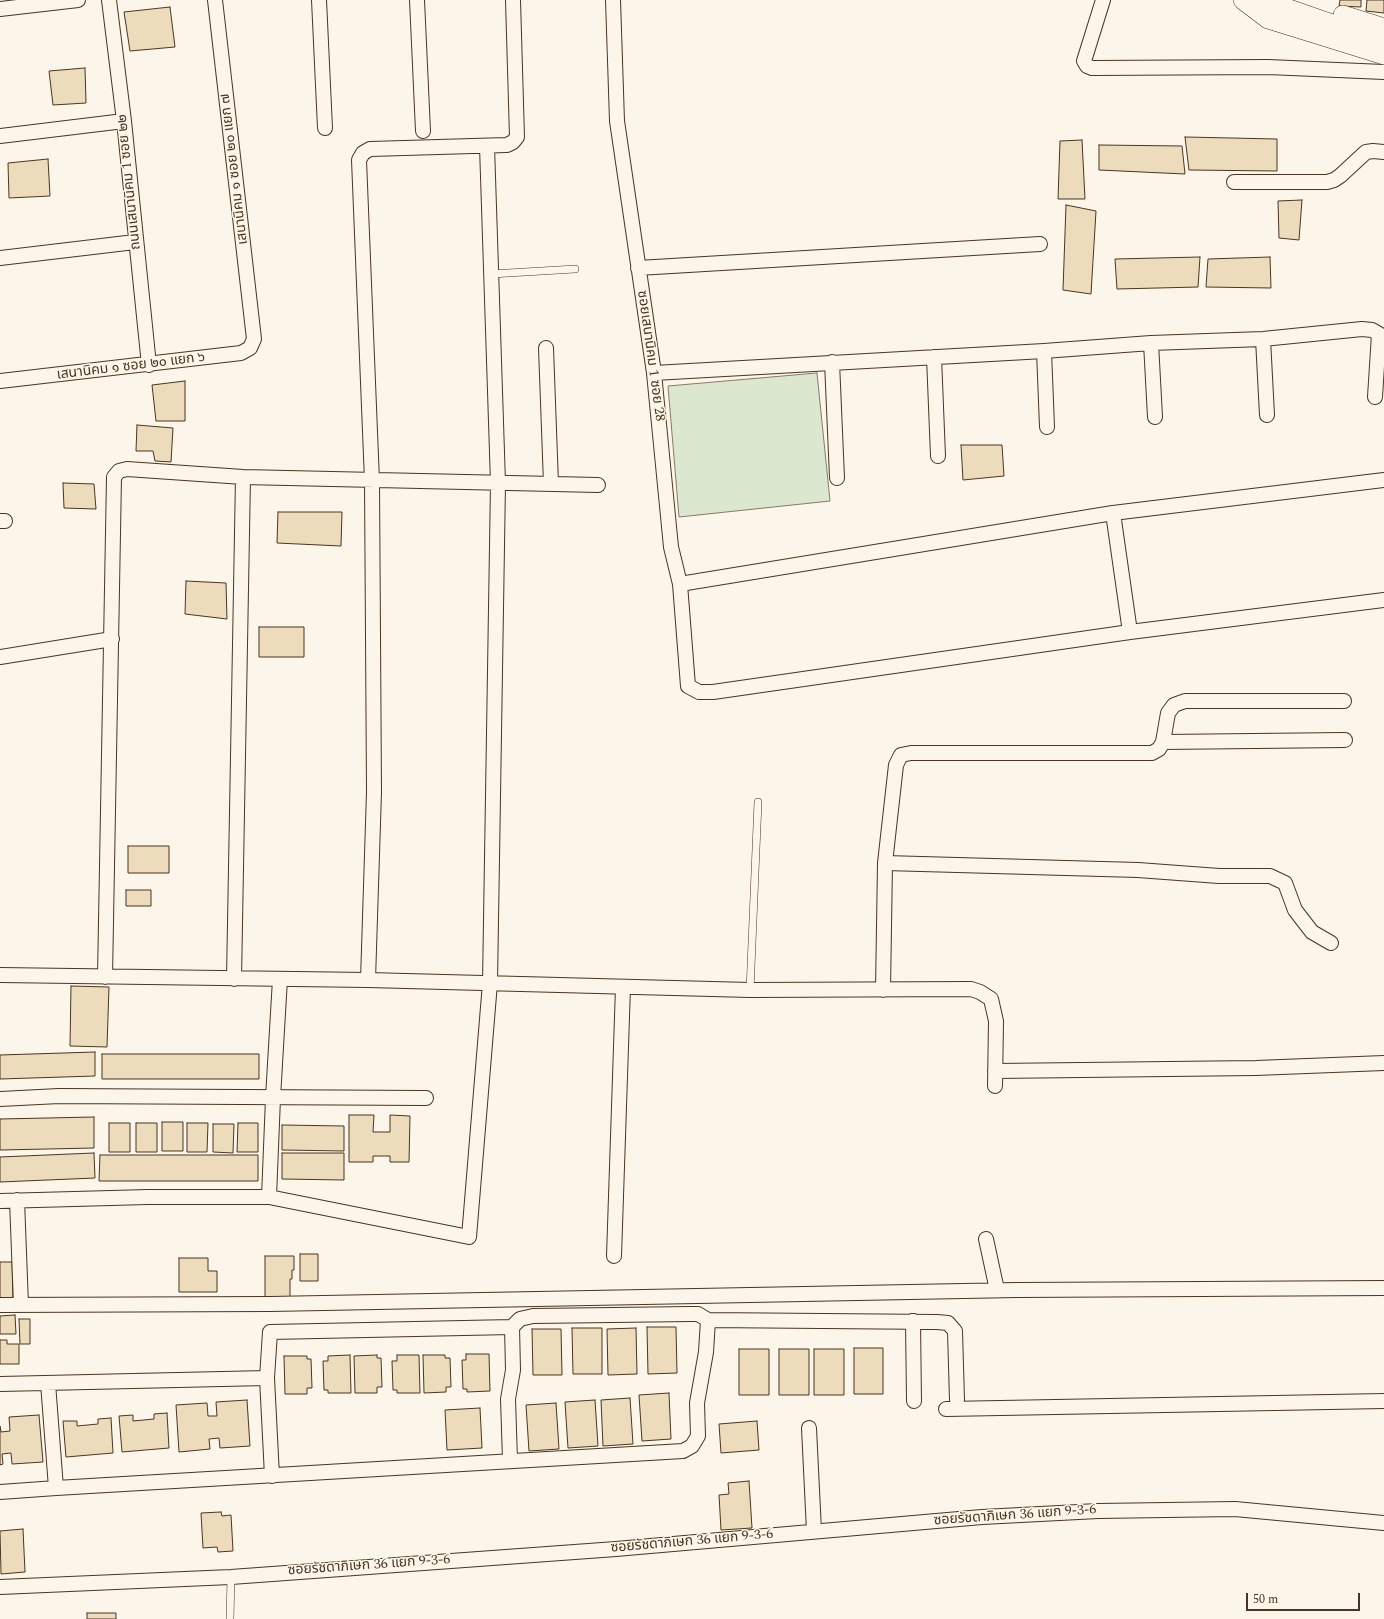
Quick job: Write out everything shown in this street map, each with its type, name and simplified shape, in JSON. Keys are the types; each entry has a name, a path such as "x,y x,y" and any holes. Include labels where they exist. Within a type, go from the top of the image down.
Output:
{"street":[{"path":"0,9 78,0"},
{"name":"ถนนเสนานิคม 1 ซอย ๒๒","path":"109,0 124,121 149,365"},
{"name":"เสนานิคม ๑ ซอย ๒๐ แยก ๗","path":"215,0 254,339"},
{"path":"319,0 325,128"},
{"path":"417,0 423,131"},
{"path":"368,980 374,792 372,480 359,160 363,153 370,149 487,146 507,145 513,142 517,137 513,0"},
{"name":"ซอยเสนานิคม 1 ซอย 28","path":"613,0 617,121 654,373 671,547 680,584 688,686 699,692 713,692 1130,632"},
{"path":"1103,0 1084,61 1086,66 1092,68 1268,67 1384,72"},
{"path":"1243,0 1268,20 1384,55"},
{"path":"1263,0 1384,42"},
{"path":"1294,0 1384,28"},
{"path":"0,136 124,121"},
{"path":"0,1201 148,1197 269,1197 469,1237 490,983 498,483 487,146"},
{"path":"1234,182 1327,182 1340,176 1366,152 1384,152"},
{"path":"0,258 136,242"},
{"path":"638,268 1040,244"},
{"path":"654,373 1151,344 1263,339 1362,329 1372,330 1379,334 1375,397"},
{"name":"เสนานิคม ๑ ซอย ๒๐ แยก ๖","path":"0,381 149,365 241,353 250,348 254,339"},
{"path":"1263,339 1267,415"},
{"path":"1151,344 1155,417"},
{"path":"546,348 551,484"},
{"path":"1044,351 1047,427"},
{"path":"934,357 938,456"},
{"path":"832,362 837,478"},
{"path":"106,977 114,477 119,471 126,469 243,477 598,485"},
{"path":"234,979 243,477"},
{"path":"680,584 1114,513 1384,480"},
{"path":"1114,513 1130,632 1384,600"},
{"path":"0,657 112,639"},
{"path":"883,990 885,863 896,764 901,755 912,753 1152,753 1159,749 1163,742 1168,713 1174,705 1185,701 1344,701"},
{"path":"1163,742 1345,740"},
{"path":"885,863 1138,870 1188,875 1270,876 1285,883 1295,910 1312,932 1331,943"},
{"path":"0,975 368,980 750,990 971,990 980,992 991,999 996,1021 995,1086"},
{"path":"269,1197 280,979"},
{"path":"614,1256 623,987"},
{"path":"995,1071 1256,1068 1384,1063"},
{"path":"0,1099 60,1096 426,1098"},
{"path":"17,1200 21,1305"},
{"path":"986,1240 997,1290"},
{"path":"0,1305 278,1304 997,1290 1384,1288"},
{"path":"272,1476 267,1378 270,1332 512,1327 520,1319 533,1316 698,1314 708,1320 914,1321 948,1323 955,1331 951,1405 1384,1400"},
{"path":"0,1492 683,1450 692,1446 698,1436 697,1403 705,1358 708,1320"},
{"path":"914,1321 914,1401"},
{"path":"510,1460 508,1399 513,1370 512,1327"},
{"path":"0,1384 267,1378"},
{"path":"48,1383 56,1488"},
{"path":"808,1428 814,1531"},
{"name":"ซอยรัชดาภิเษก 36 แยก 9-3-6","path":"0,1586 230,1577 616,1549 982,1517 1098,1511 1234,1509 1384,1523"}],"lane":[{"path":"491,274 575,269"},
{"path":"750,990 758,802"},
{"path":"230,1577 230,1619"}],"green space":[{"path":"817,373 830,501 679,517 668,386"}],"building":[{"path":"1340,0 1361,0 1361,7 1339,6"},
{"path":"1367,0 1384,0 1384,13 1366,11"},
{"path":"170,7 175,47 130,51 124,12"},
{"path":"85,68 86,103 53,105 49,71"},
{"path":"1185,137 1277,139 1277,171 1189,170"},
{"path":"1082,140 1085,199 1058,199 1060,141"},
{"path":"1099,145 1182,146 1185,174 1099,170"},
{"path":"48,159 50,196 9,198 8,163"},
{"path":"1302,200 1299,240 1279,238 1278,201"},
{"path":"1066,205 1096,211 1091,294 1063,290"},
{"path":"1200,257 1198,287 1117,289 1115,259"},
{"path":"1270,257 1271,288 1206,287 1208,259"},
{"path":"185,381 185,421 156,421 152,385"},
{"path":"137,425 173,428 171,462 155,461 153,451 136,451"},
{"path":"961,445 1002,445 1004,476 963,480"},
{"path":"63,483 94,484 96,509 64,508"},
{"path":"278,512 342,512 341,546 277,543"},
{"path":"186,581 226,583 227,619 185,614"},
{"path":"259,627 304,627 304,657 259,657"},
{"path":"128,846 169,846 169,873 128,873"},
{"path":"126,890 151,890 151,906 126,906"},
{"path":"71,986 109,987 107,1047 70,1046"},
{"path":"95,1052 95,1076 0,1079 0,1055"},
{"path":"102,1054 259,1054 259,1079 102,1079"},
{"path":"349,1115 374,1115 373,1132 390,1132 390,1115 410,1116 409,1162 390,1162 390,1156 373,1156 373,1162 349,1162"},
{"path":"94,1117 94,1148 0,1150 0,1119"},
{"path":"162,1122 183,1122 183,1151 162,1151"},
{"path":"109,1123 130,1123 130,1152 109,1152"},
{"path":"136,1123 157,1123 157,1152 136,1152"},
{"path":"187,1123 208,1123 207,1152 187,1152"},
{"path":"238,1123 258,1123 258,1152 237,1152"},
{"path":"213,1124 234,1124 233,1153 213,1152"},
{"path":"282,1125 344,1126 344,1151 282,1150"},
{"path":"94,1153 95,1178 0,1182 0,1157"},
{"path":"282,1153 344,1153 344,1180 282,1179"},
{"path":"100,1155 258,1155 258,1181 99,1181"},
{"path":"300,1254 318,1254 318,1281 300,1281"},
{"path":"265,1256 294,1256 294,1270 292,1270 292,1279 290,1279 290,1298 265,1298"},
{"path":"179,1258 208,1258 208,1271 217,1271 217,1292 179,1292"},
{"path":"0,1262 12,1262 13,1299 0,1299"},
{"path":"15,1315 16,1334 0,1334 0,1316"},
{"path":"19,1319 30,1319 30,1344 20,1344"},
{"path":"647,1327 676,1327 677,1373 648,1374"},
{"path":"572,1328 602,1328 602,1374 573,1374"},
{"path":"636,1328 637,1374 608,1375 607,1329"},
{"path":"532,1329 561,1329 562,1375 533,1375"},
{"path":"0,1340 7,1340 7,1344 19,1344 19,1364 0,1364"},
{"path":"854,1348 883,1348 883,1394 854,1394"},
{"path":"739,1349 769,1349 769,1395 739,1395"},
{"path":"779,1349 809,1349 809,1395 779,1395"},
{"path":"814,1349 844,1349 844,1395 814,1395"},
{"path":"466,1354 489,1354 490,1391 467,1392 467,1389 463,1389 462,1360 466,1360"},
{"path":"350,1355 351,1393 328,1393 328,1390 324,1390 323,1361 328,1361 328,1356"},
{"path":"377,1355 377,1358 381,1358 382,1387 377,1387 377,1393 355,1393 354,1356"},
{"path":"397,1355 419,1355 420,1393 397,1393 397,1390 393,1390 392,1361 397,1361"},
{"path":"423,1355 445,1355 445,1358 450,1358 451,1387 446,1387 446,1392 424,1393"},
{"path":"284,1356 307,1356 307,1359 311,1359 312,1388 307,1388 307,1394 285,1394"},
{"path":"669,1393 671,1439 642,1441 639,1395"},
{"path":"630,1398 633,1444 603,1446 601,1400"},
{"path":"247,1400 250,1446 220,1448 219,1438 209,1439 210,1449 179,1452 176,1405 207,1403 208,1416 217,1416 216,1402"},
{"path":"595,1400 598,1446 568,1448 565,1402"},
{"path":"556,1403 559,1449 529,1451 526,1405"},
{"path":"480,1408 482,1448 447,1450 445,1410"},
{"path":"167,1413 169,1448 122,1452 119,1416 133,1415 133,1421 154,1419 154,1414"},
{"path":"39,1415 43,1462 12,1464 11,1453 2,1454 3,1464 0,1465 0,1426 1,1432 10,1431 9,1417"},
{"path":"111,1418 113,1453 66,1457 63,1421 77,1421 77,1426 98,1424 98,1419"},
{"path":"757,1421 759,1450 721,1453 719,1424"},
{"path":"749,1481 752,1528 721,1530 719,1495 729,1494 728,1483"},
{"path":"221,1512 222,1516 231,1515 233,1551 218,1552 217,1547 203,1548 201,1513"},
{"path":"23,1529 25,1572 1,1574 0,1531"},
{"path":"87,1613 116,1613 116,1619 87,1619"}]}
